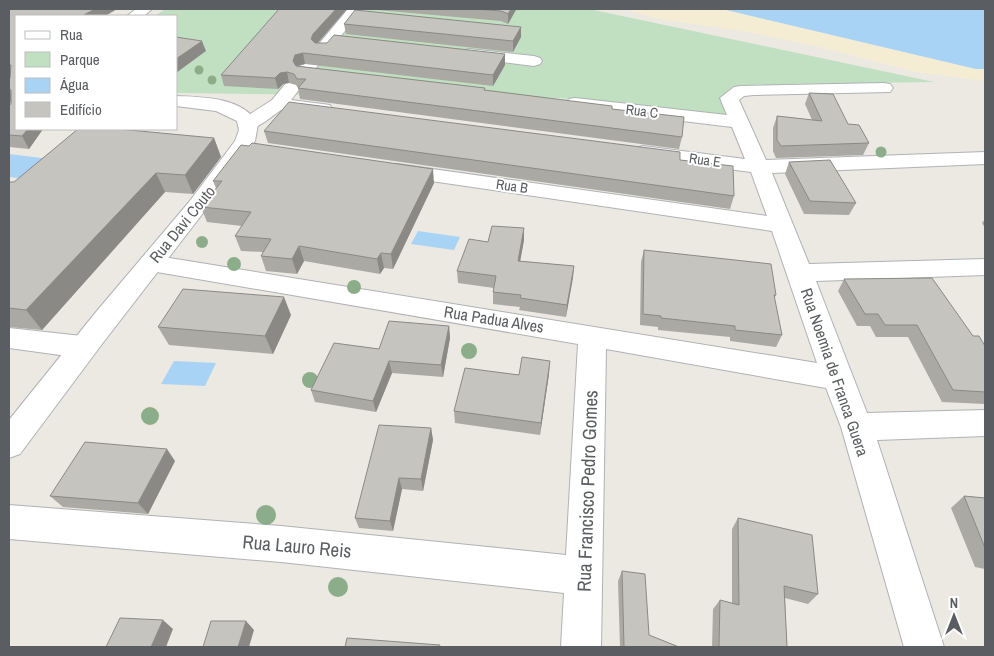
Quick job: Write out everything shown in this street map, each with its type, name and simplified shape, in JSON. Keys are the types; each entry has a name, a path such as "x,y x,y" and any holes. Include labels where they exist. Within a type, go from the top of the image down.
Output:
{"street":[{"name":"Rua Davi Couto","path":"9,444 82,347 202,201 278,104 331,39 359,12"},
{"path":"331,39 350,41"},
{"path":"456,53 534,61"},
{"path":"305,71 324,73"},
{"path":"736,112 729,98 740,91 884,88"},
{"path":"178,101 230,109 244,115 250,141"},
{"name":"Rua C","path":"562,101 736,112"},
{"path":"278,104 337,111"},
{"name":"Rua Noemia de Franca Guera","path":"736,112 782,225 837,378 857,427 924,647"},
{"name":"Rua E","path":"621,149 759,167 985,158"},
{"name":"Rua B","path":"379,167 782,225"},
{"name":"Rua Padua Alves","path":"151,263 837,378"},
{"path":"800,273 985,267"},
{"name":"Rua Francisco Pedro Gomes","path":"581,647 592,336"},
{"path":"9,338 82,347"},
{"path":"857,427 985,422"},
{"name":"Rua Lauro Reis","path":"9,522 281,544 584,576"}],"green space":[{"path":"165,9 589,9 934,82 787,84 733,89 726,116 560,98 178,93 178,15 156,15"}],"sand":[{"path":"624,9 722,9 976,69 985,69 985,81 915,72 815,46 754,33 653,18"}],"water":[{"path":"722,9 985,9 985,69 976,69"},
{"path":"9,154 58,160 40,180 9,177"},
{"path":"418,231 460,237 454,250 411,244"},
{"path":"174,361 216,363 205,386 161,384"}],"building":[{"path":"9,9 95,9 84,15 15,15 15,130 27,130 22,136 9,135 11,90 9,89 9,78 11,65 9,65"},
{"path":"279,9 336,9 313,34 311,39 315,43 327,43 334,35 505,54 493,75 303,53 295,55 293,61 296,66 485,88 484,90 612,106 612,109 684,117 682,137 298,88 306,79 297,79 294,74 287,72 280,73 275,78 221,75"},
{"path":"476,9 511,9 508,14 501,11"},
{"path":"355,10 521,27 513,41 344,24"},
{"path":"178,37 202,41 178,58"},
{"path":"809,93 833,94 848,124 859,125 869,143 781,146 777,140 777,116 822,121"},
{"path":"289,102 680,152 680,160 733,166 734,196 264,131"},
{"path":"77,130 129,130 214,138 185,175 156,173 26,310 9,308 9,182 14,182"},
{"path":"252,143 433,169 391,254 381,253 377,259 299,246 292,259 261,256 271,239 235,236 251,212 201,207 222,181 213,181 241,145 249,146"},
{"path":"830,160 856,203 810,201 789,162"},
{"path":"492,226 524,228 518,261 574,266 567,305 520,298 521,295 493,292 496,276 457,271 469,239 488,242"},
{"path":"644,250 771,264 776,295 774,295 782,335 735,330 735,326 661,318 661,316 643,314"},
{"path":"932,278 973,336 979,336 985,346 985,392 953,390 917,325 885,325 878,314 865,314 844,279"},
{"path":"183,289 284,297 265,336 158,327"},
{"path":"389,321 449,326 441,365 389,361 373,401 311,390 334,343 379,349"},
{"path":"522,357 550,361 541,423 454,411 465,368 519,375"},
{"path":"379,425 431,428 421,479 399,478 390,521 355,518"},
{"path":"85,442 167,449 138,503 50,496"},
{"path":"964,496 985,498 985,548"},
{"path":"738,518 812,535 818,594 784,586 787,647 719,647 720,600 739,605"},
{"path":"622,571 645,574 649,635 679,647 624,647"},
{"path":"120,618 163,620 151,647 106,647"},
{"path":"211,621 246,621 238,647 203,647"},
{"path":"347,638 440,645 439,647 345,647"}]}
